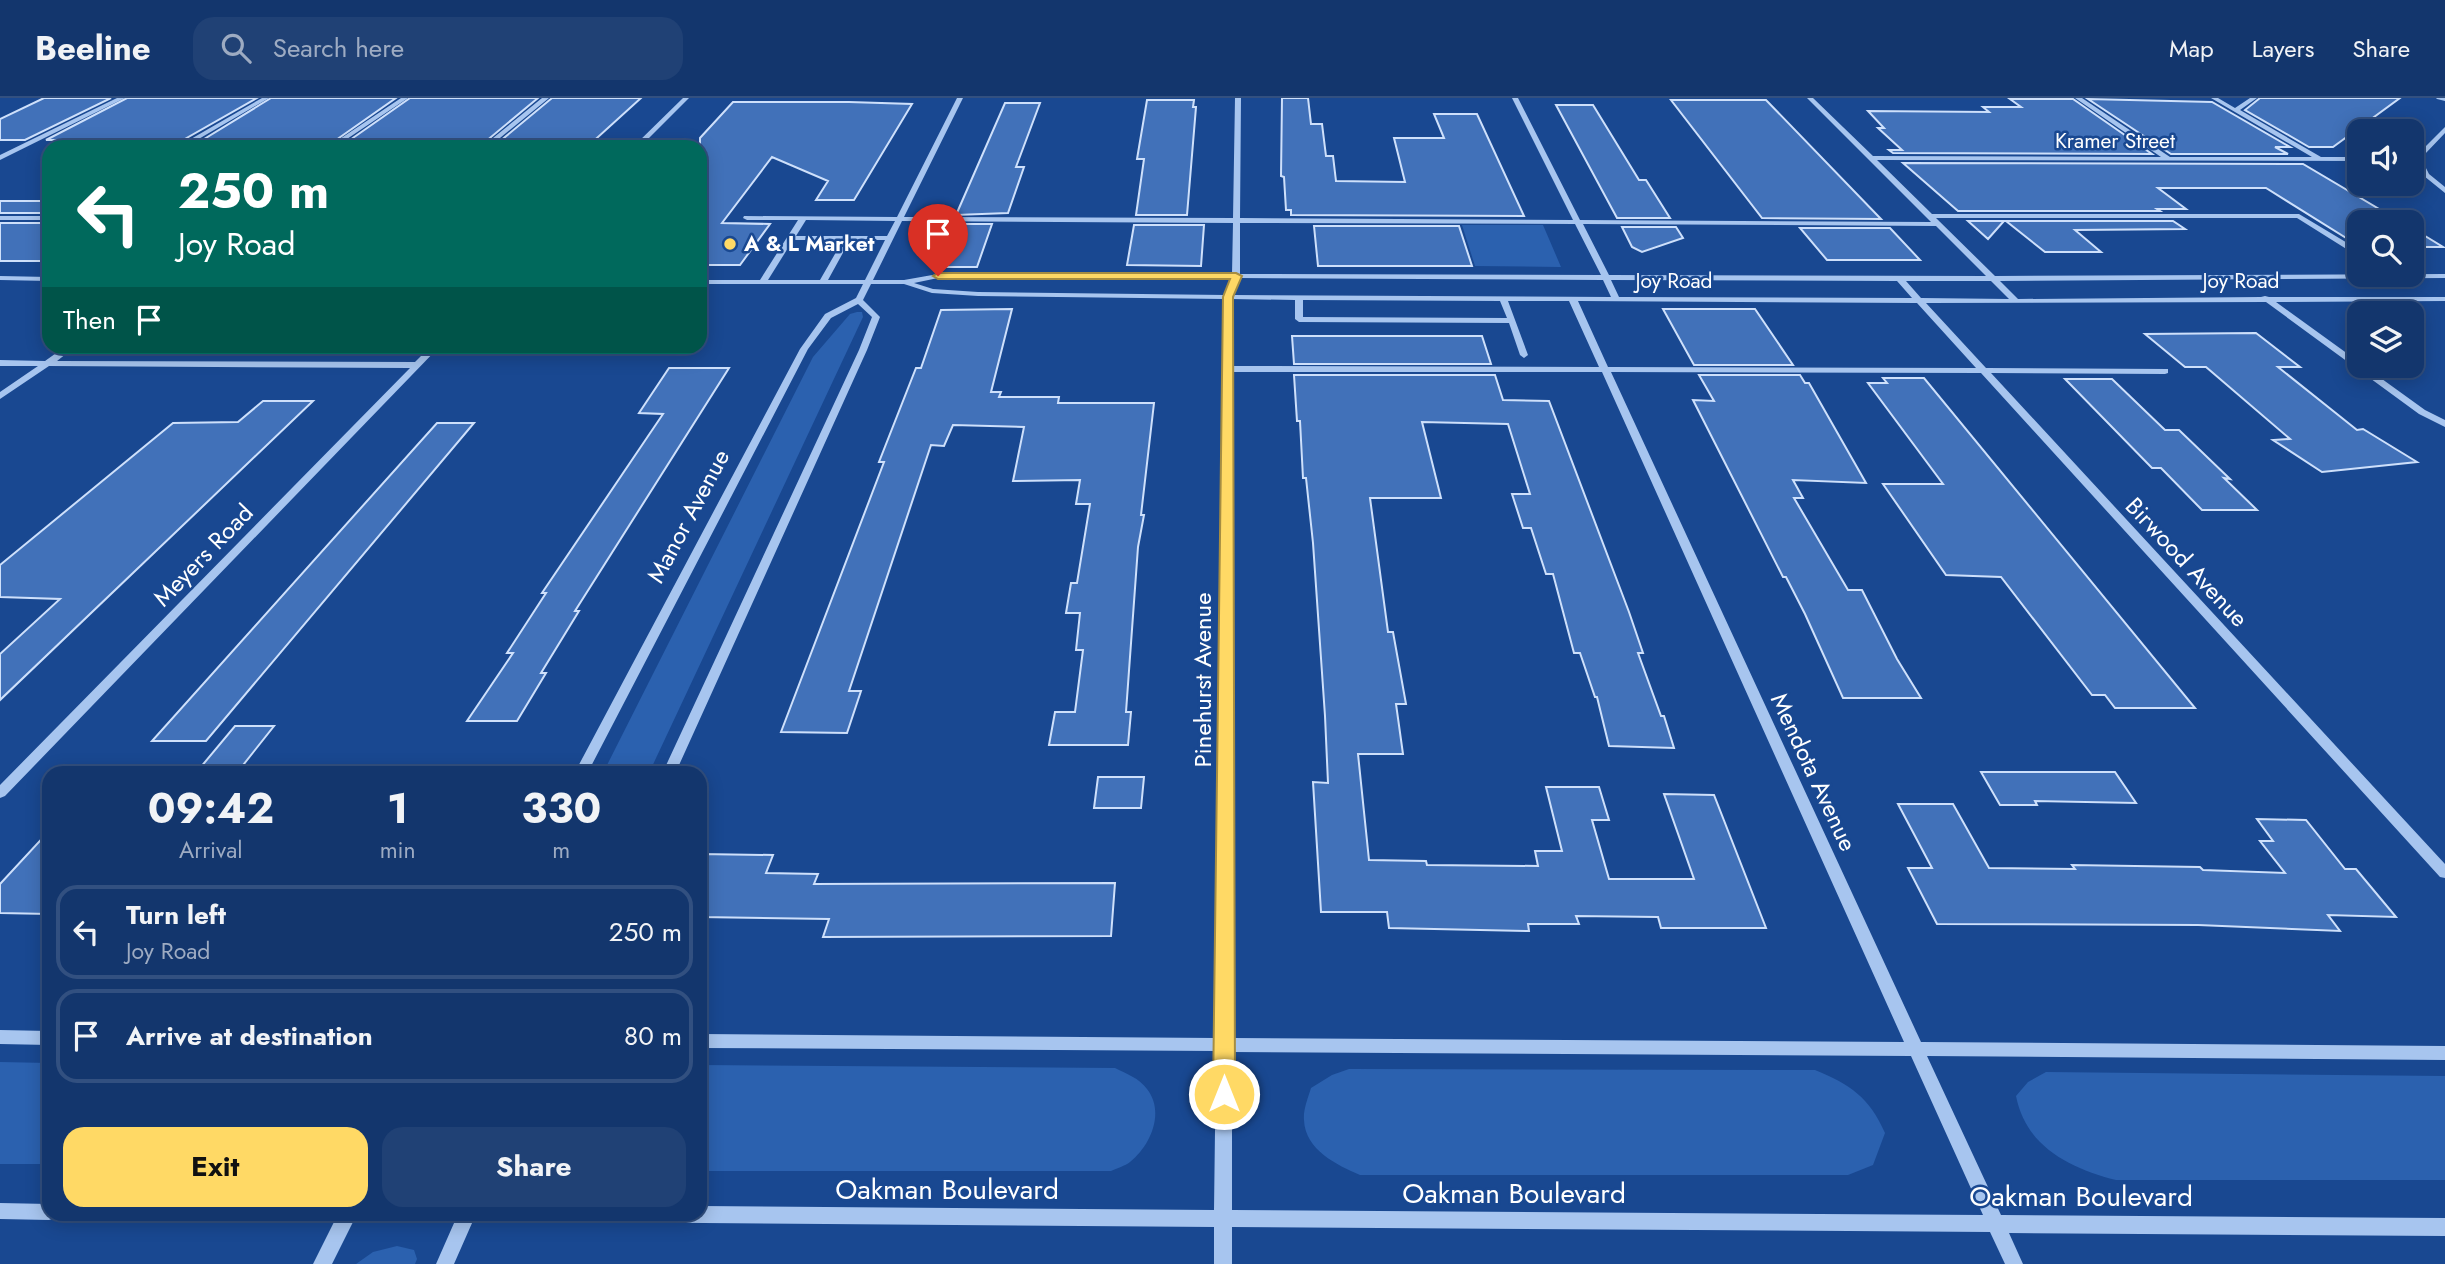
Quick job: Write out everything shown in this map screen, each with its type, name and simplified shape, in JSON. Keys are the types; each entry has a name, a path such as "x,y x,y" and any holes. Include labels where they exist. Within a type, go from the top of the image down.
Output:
{"street":[{"path":"0,158 122,98"},
{"path":"192,140 266,98"},
{"path":"342,140 405,98"},
{"path":"494,140 546,98"},
{"path":"643,140 686,98"},
{"path":"672,766 863,350 876,317 859,300 866,282 960,98"},
{"name":"Pinehurst Avenue","path":"1223,1264 1228,297 1236,276 1238,98"},
{"path":"1515,98 1616,298"},
{"path":"1810,98 2016,301"},
{"path":"2078,98 2169,159"},
{"path":"2214,98 2321,159"},
{"path":"2236,110 2254,98"},
{"path":"2439,98 2445,99"},
{"path":"2424,151 2445,129"},
{"name":"Kramer Street","path":"1871,158 2347,159"},
{"path":"2424,172 2445,191"},
{"path":"1930,216 2299,216 2347,246"},
{"path":"0,218 42,218"},
{"path":"747,218 1938,224"},
{"path":"762,282 803,219"},
{"path":"791,238 888,238"},
{"path":"823,282 848,238"},
{"name":"Joy Road","path":"707,282 904,282 938,276 1899,279 2347,275"},
{"name":"Joy Road","path":"2424,276 2445,276"},
{"path":"0,278 42,279"},
{"name":"Birwood Avenue","path":"1899,279 2445,873"},
{"name":"Joy Road","path":"904,282 932,291 978,294 1228,297 2016,301 2445,299"},
{"path":"1299,297 1299,319 1512,321"},
{"path":"1503,298 1524,355"},
{"name":"Mendota Avenue","path":"1572,298 2014,1264"},
{"path":"2264,298 2421,412 2445,424"},
{"name":"Manor Avenue","path":"584,766 804,349 828,316 859,300"},
{"path":"0,396 61,354"},
{"name":"Meyers Road","path":"0,793 428,354"},
{"path":"0,363 418,365"},
{"path":"1228,369 2165,371"},
{"path":"0,1037 42,1038"},
{"path":"707,1041 2445,1053"},
{"path":"0,1211 42,1212"},
{"name":"Oakman Boulevard","path":"707,1215 2445,1227"},
{"path":"321,1264 344,1221"},
{"path":"445,1264 464,1221"}],"shaded area":[{"path":"1462,225 1543,225 1561,267 1475,266"},
{"path":"862,312 863,317 652,766 607,766 813,357 850,314"},
{"path":"0,1062 42,1063 42,1164 0,1164"},
{"path":"707,1065 1115,1068 1144,1085 1152,1098 1155,1118 1144,1147 1128,1163 1111,1171 707,1171"},
{"path":"1349,1069 1815,1070 1858,1094 1872,1110 1885,1133 1873,1165 1848,1175 1360,1175 1332,1161 1316,1148 1306,1131 1304,1120 1311,1088 1332,1075"},
{"path":"2046,1072 2445,1076 2445,1180 2116,1180 2067,1162 2052,1153 2029,1129 2016,1096 2028,1082"},
{"path":"397,1246 414,1250 417,1259 415,1264 356,1264 373,1252"}],"building":[{"path":"44,98 111,98 25,140 0,140 0,119"},
{"path":"127,98 257,98 183,140 46,140"},
{"path":"271,98 396,98 336,140 203,140"},
{"path":"410,98 538,98 487,140 350,140"},
{"path":"552,98 641,98 595,140 501,140"},
{"path":"1282,98 1308,98 1311,124 1322,124 1326,156 1333,156 1336,181 1405,182 1394,138 1444,138 1434,114 1477,114 1524,216 1291,215 1291,210 1286,210 1284,177 1281,176"},
{"path":"2260,98 2400,98 2371,119 2347,119 2347,137 2333,147 2309,147 2245,110"},
{"path":"2010,99 2073,99 2152,154 1893,153 1889,150 1902,150 1878,128 1884,128 1868,111 1989,112 1983,107 2021,107"},
{"path":"2088,99 2212,102 2290,147 2275,147 2288,154 2171,154"},
{"path":"1147,100 1194,100 1193,107 1196,107 1187,215 1136,215 1144,159 1137,159"},
{"path":"1671,100 1766,100 1881,219 1762,218"},
{"path":"733,102 912,104 854,200 816,200 828,181 772,157 722,223 770,224 740,265 707,265 707,140 700,138"},
{"path":"1005,103 1040,103 1016,167 1024,167 1008,213 956,215"},
{"path":"1556,105 1593,105 1639,180 1646,180 1670,218 1617,218"},
{"path":"1903,163 2303,164 2347,190 2347,196 2357,196 2381,210 2347,210 2347,239 2266,188 2158,188 2186,209 2157,209 2160,211 1958,211"},
{"path":"0,201 42,201 42,213 0,213"},
{"path":"1968,221 2004,221 1988,239"},
{"path":"2006,221 2173,221 2185,229 2075,230 2101,252 2045,252"},
{"path":"0,223 42,223 42,261 0,261"},
{"path":"952,224 992,224 977,267 933,267"},
{"path":"1134,225 1204,225 1201,266 1127,265"},
{"path":"1314,226 1459,226 1472,266 1318,266"},
{"path":"1622,227 1676,227 1683,238 1642,252 1632,247"},
{"path":"1800,228 1890,228 1920,260 1827,260"},
{"path":"2424,235 2443,247 2424,247"},
{"path":"1012,309 991,392 1001,392 999,397 1059,397 1058,403 1154,403 1141,515 1144,515 1138,547 1126,712 1131,712 1128,745 1049,745 1055,712 1075,712 1083,650 1076,650 1080,613 1066,613 1071,583 1077,583 1090,504 1076,504 1080,480 1013,481 1024,427 953,425 944,446 931,445 849,691 861,691 847,733 781,732 884,462 879,462 916,368 921,368 941,310"},
{"path":"1663,309 1755,309 1793,365 1694,365"},
{"path":"2256,333 2300,367 2278,367 2357,430 2363,429 2417,462 2322,472 2273,440 2290,439 2206,367 2185,367 2145,334"},
{"path":"1292,336 1482,336 1491,364 1294,364"},
{"path":"669,368 729,368 575,611 579,611 541,673 546,673 517,721 467,721 513,653 507,653 546,593 542,593 663,414 639,413"},
{"path":"1294,375 1495,375 1503,400 1549,401 1629,612 1643,653 1638,653 1674,748 1609,746 1597,697 1580,653 1574,653 1553,574 1546,574 1531,528 1523,528 1512,494 1530,494 1508,424 1422,422 1441,498 1370,498 1388,632 1393,632 1406,704 1396,704 1403,754 1358,754 1369,860 1426,861 1427,865 1538,866 1535,851 1562,851 1546,787 1599,787 1609,820 1592,820 1609,879 1694,879 1664,794 1714,795 1766,928 1661,928 1658,917 1576,916 1579,924 1528,924 1529,931 1389,928 1387,912 1321,912 1313,782 1328,783 1325,716 1313,543 1306,478 1303,478"},
{"path":"1699,375 1800,375 1805,383 1809,383 1866,483 1793,480 1803,498 1794,498 1848,590 1862,590 1897,659 1921,698 1843,698 1805,614 1786,577 1783,577 1693,400 1714,401"},
{"path":"1883,378 1924,378 2195,708 2115,708 2105,695 2092,695 2001,577 1946,575 1883,484 1943,484 1868,383 1887,383"},
{"path":"2065,379 2112,379 2165,430 2179,430 2230,479 2224,478 2257,510 2202,510 2161,468 2152,468"},
{"path":"263,401 313,401 0,700 0,654 60,599 0,597 0,565 173,423 238,422"},
{"path":"437,423 474,423 206,741 152,741"},
{"path":"235,726 274,726 242,766 202,766"},
{"path":"1981,772 2115,772 2136,803 2035,801 2037,805 2000,805"},
{"path":"1098,777 1144,777 1141,808 1094,808"},
{"path":"1898,804 1953,804 1989,868 2075,869 2072,865 2200,867 2203,870 2285,873 2260,841 2273,841 2257,819 2306,820 2345,869 2356,869 2396,917 2328,915 2340,931 2198,925 1937,924 1908,868 1932,868"},
{"path":"42,839 42,914 0,913 0,884"},
{"path":"707,854 773,855 766,873 818,874 814,884 1115,883 1111,936 823,937 829,919 707,917"}],"place":[{"name":"A & L Market","path":"730,244"}],"route":[{"path":"938,276 1236,276 1228,297 1224,1094"}]}
